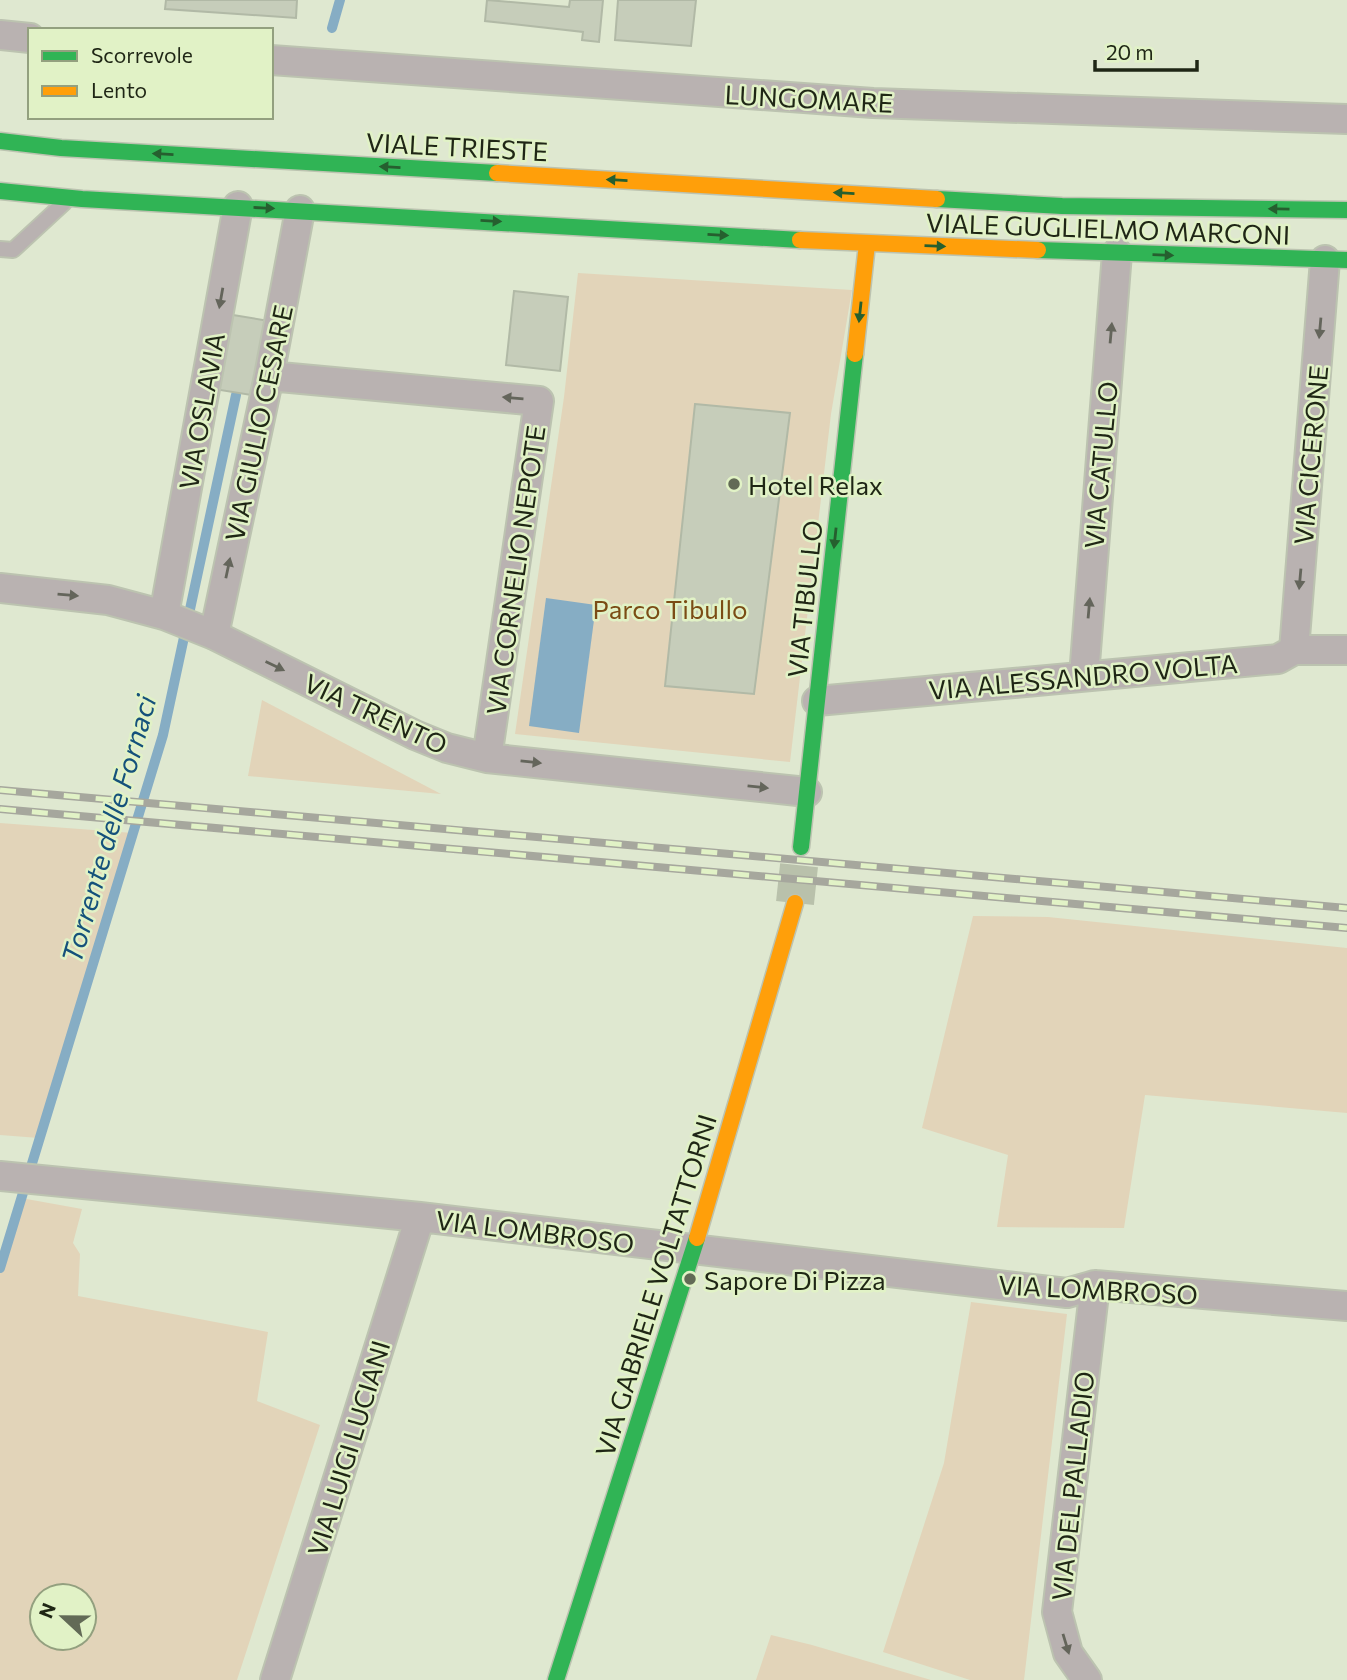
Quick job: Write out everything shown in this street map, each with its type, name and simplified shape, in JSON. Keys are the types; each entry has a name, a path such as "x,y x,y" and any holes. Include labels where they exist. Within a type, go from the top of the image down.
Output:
{"street":[{"path":"0,35 28,38"},
{"name":"LUNGOMARE","path":"273,60 873,103 1347,119"},
{"name":"VIALE TRIESTE","path":"0,141 61,148 912,197"},
{"path":"0,191 69,198 867,244"},
{"name":"VIALE GUGLIELMO MARCONI","path":"912,197 1062,206 1347,210"},
{"name":"VIA OSLAVIA","path":"164,615 237,206"},
{"name":"VIA GIULIO CESARE","path":"214,635 269,376 300,210"},
{"name":"VIALE GUGLIELMO MARCONI","path":"867,244 1336,260"},
{"name":"VIA TIBULLO","path":"807,792 867,244"},
{"name":"VIA CATULLO","path":"1084,676 1117,253"},
{"name":"VIA CICERONE","path":"1294,650 1336,260"},
{"name":"VIA CORNELIO NEPOTE","path":"269,376 539,401 487,758"},
{"name":"VIA TRENTO","path":"0,589 108,600 164,615 214,635 415,735 447,748 487,758 807,792"},
{"name":"VIA ALESSANDRO VOLTA","path":"817,701 1278,659 1294,650 1347,650"},
{"path":"801,847 807,792"},
{"name":"VIA GABRIELE VOLTATTORNI","path":"556,1680 694,1250 795,902"},
{"name":"VIA LOMBROSO","path":"6,1177 420,1217 1067,1293 1095,1285 1347,1306"},
{"name":"VIA LUIGI LUCIANI","path":"275,1680 420,1217"},
{"name":"VIA DEL PALLADIO","path":"1087,1680 1068,1653 1057,1612 1095,1285"}],"lane":[{"path":"0,249 13,250 69,198"}],"green space":[{"name":"Parco Tibullo","path":"578,273 852,290 831,414 790,762 515,734 564,397"},
{"path":"262,700 441,794 248,776"},
{"path":"0,823 133,833 39,1138 0,1135"},
{"path":"973,916 1048,917 1347,948 1347,1113 1145,1095 1124,1228 997,1227 1008,1155 922,1128"},
{"path":"21,1198 82,1209 73,1243 80,1254 78,1296 268,1332 257,1401 320,1425 237,1680 0,1680 0,1268"},
{"path":"971,1302 1067,1314 1024,1680 970,1680 883,1652 944,1463"},
{"path":"771,1635 812,1645 931,1680 756,1680"}],"water":[{"path":"546,598 596,605 579,733 529,726"}],"building":[{"path":"166,0 297,0 296,18 165,9"},
{"path":"487,0 569,7 570,0 603,0 599,42 582,40 583,32 485,21"},
{"path":"618,0 696,0 691,46 615,40"},
{"path":"514,291 568,297 560,371 506,365"},
{"path":"227,314 269,321 257,396 214,389"},
{"name":"Hotel Relax","path":"695,404 790,413 754,694 665,686"}],"waterway":[{"name":"Torrente delle Fornaci","path":"332,28 340,0"},
{"name":"Torrente delle Fornaci","path":"0,1268 163,735 236,395"}],"tunnel":[{"path":"795,903 801,847"}],"railway":[{"path":"0,790 1347,908"},
{"path":"0,809 1347,928"}],"traffic: fast":[{"path":"0,141 61,148 497,173"},
{"path":"0,191 82,199 800,240"},
{"path":"937,199 1062,206 1347,210"},
{"path":"1038,250 1347,260"},
{"path":"801,847 855,354"},
{"path":"556,1680 697,1238"}],"traffic: slow":[{"path":"497,173 937,199"},
{"path":"800,240 1038,250"},
{"path":"855,354 867,244"},
{"path":"697,1238 795,903"}],"place":[{"name":"Hotel Relax","path":"734,484"},
{"name":"Sapore Di Pizza","path":"690,1279"}]}
